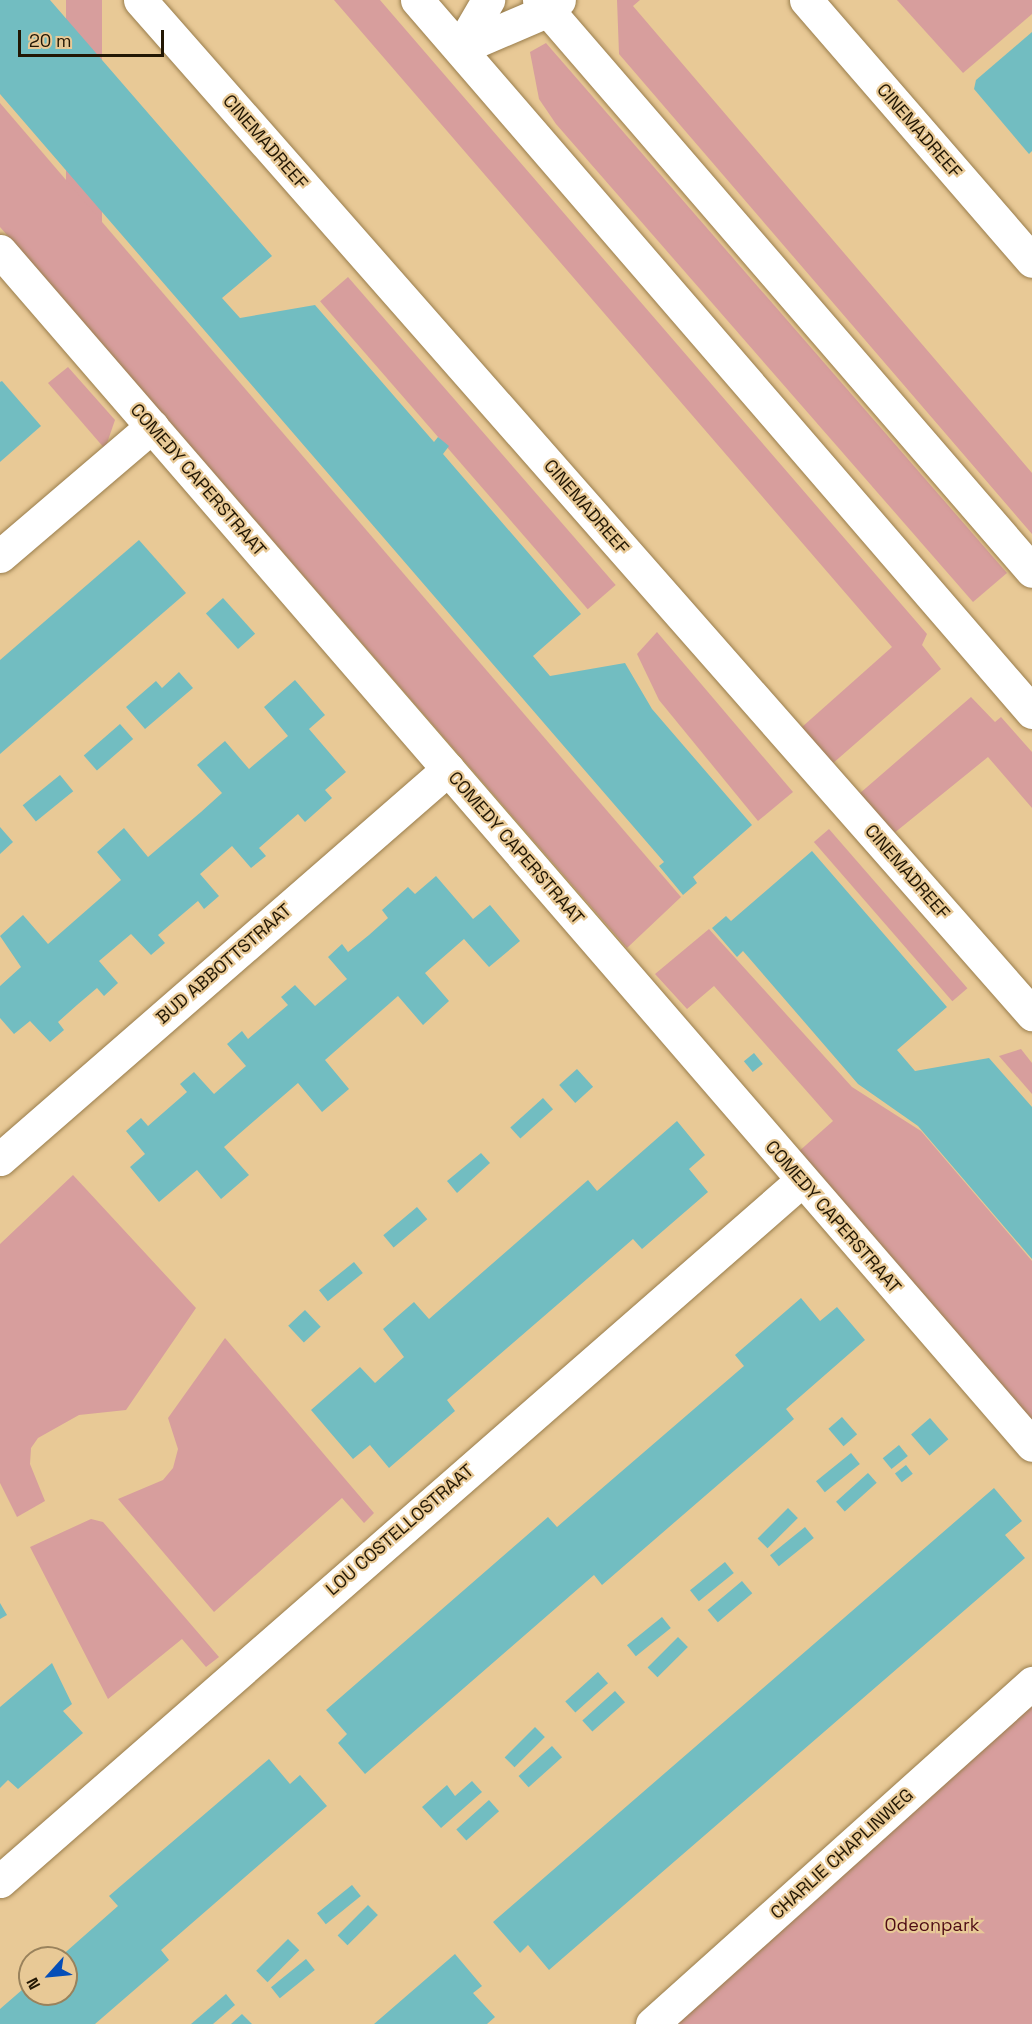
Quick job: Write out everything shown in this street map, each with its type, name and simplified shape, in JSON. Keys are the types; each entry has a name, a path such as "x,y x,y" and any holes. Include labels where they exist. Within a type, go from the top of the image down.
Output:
{"street":[{"name":"CINEMADREEF","path":"140,0 1032,1014"},
{"path":"417,0 1026,705"},
{"path":"460,48 488,0"},
{"name":"CINEMADREEF","path":"806,0 1032,261"},
{"path":"460,48 549,3 1023,561"},
{"name":"COMEDY CAPERSTRAAT","path":"0,251 1032,1445"},
{"path":"0,556 152,426"},
{"name":"BUD ABBOTTSTRAAT","path":"0,1159 448,769"},
{"name":"LOU COSTELLOSTRAAT","path":"0,1881 801,1180"},
{"name":"CHARLIE CHAPLINWEG","path":"652,2024 1032,1683"}],"green space":[{"path":"66,0 102,0 102,327 66,327"},
{"path":"334,0 380,0 927,634 922,645 941,669 832,764 802,727 892,647"},
{"path":"617,0 640,0 633,6 1032,473 1032,534 619,54"},
{"path":"897,0 1032,0 1032,14 963,73"},
{"path":"546,43 1007,573 973,602 556,124 539,99 530,52"},
{"path":"0,103 681,897 627,948 0,227"},
{"path":"348,277 616,585 588,609 320,301"},
{"path":"68,367 115,420 105,449 48,383"},
{"path":"657,632 793,792 758,821 659,700 637,654"},
{"path":"971,697 995,722 1001,717 1032,752 1032,808 988,757 893,834 859,794"},
{"path":"829,829 967,988 952,1001 814,842"},
{"path":"709,929 852,1087 921,1131 1032,1261 1032,1421 797,1153 833,1121 714,986 687,1009 655,974"},
{"path":"1021,1049 1032,1063 1032,1094 999,1056"},
{"path":"73,1175 196,1308 126,1410 79,1415 38,1438 31,1448 30,1464 45,1501 17,1517 0,1483 0,1244"},
{"path":"225,1338 374,1513 364,1523 342,1498 214,1612 118,1499 163,1480 173,1468 178,1449 168,1418"},
{"path":"91,1519 103,1522 219,1657 206,1667 182,1639 108,1699 30,1547"},
{"name":"Odeonpark","path":"1032,1700 1032,2024 672,2024"}],"building":[{"path":"0,0 50,0 272,256 222,298 240,318 315,305 434,442 438,437 449,446 443,454 581,614 533,656 550,676 625,663 652,709 752,825 693,877 697,883 683,895 659,866 664,862 0,94"},
{"path":"1032,32 1032,151 1029,154 974,89 976,80"},
{"path":"2,381 41,426 0,462 0,382"},
{"path":"139,540 186,593 0,754 0,660"},
{"path":"223,598 255,634 238,649 206,613"},
{"path":"179,672 193,688 145,729 126,707 156,681 162,688"},
{"path":"295,680 325,715 309,729 346,772 325,790 332,798 305,822 298,814 259,848 266,856 251,868 232,846 200,874 219,896 204,909 198,901 158,935 165,943 151,955 131,934 99,961 118,983 104,996 97,988 77,1005 58,1022 64,1030 50,1042 30,1021 14,1034 0,1018 0,986 21,967 0,936 23,915 48,944 121,880 97,852 124,828 148,857 201,812 222,793 197,765 225,741 249,769 288,736 264,707"},
{"path":"120,724 133,739 97,771 84,755"},
{"path":"60,775 73,791 36,822 23,805"},
{"path":"0,827 13,842 0,854"},
{"path":"812,851 947,1007 897,1050 915,1071 989,1058 1032,1107 1032,1259 918,1126 858,1084 743,951 737,957 712,928 726,916 731,921"},
{"path":"436,876 473,919 490,905 520,941 489,967 464,939 425,973 449,1001 423,1025 398,996 325,1060 349,1089 322,1112 298,1083 224,1147 249,1175 221,1199 197,1170 159,1202 130,1167 145,1154 126,1131 141,1118 148,1126 187,1092 180,1084 194,1072 214,1094 246,1066 227,1044 242,1031 248,1039 288,1005 281,997 295,985 315,1006 347,979 328,957 342,944 348,952 369,935 388,918 382,910 408,887 415,894"},
{"path":"754,1053 763,1064 753,1072 744,1061"},
{"path":"577,1069 593,1087 575,1103 559,1085"},
{"path":"543,1098 553,1109 520,1139 510,1127"},
{"path":"677,1121 705,1155 689,1169 708,1192 642,1249 633,1239 447,1400 455,1411 389,1468 370,1445 353,1459 311,1410 360,1367 375,1383 404,1357 383,1329 414,1302 429,1319 588,1180 597,1191"},
{"path":"481,1153 490,1163 457,1193 447,1181"},
{"path":"417,1207 427,1219 394,1248 383,1235"},
{"path":"354,1262 363,1273 328,1301 319,1290"},
{"path":"801,1298 820,1321 837,1307 865,1340 786,1409 794,1419 602,1585 594,1575 365,1774 338,1743 347,1734 326,1710 548,1517 557,1527 744,1366 735,1355"},
{"path":"305,1310 321,1327 304,1343 288,1326"},
{"path":"842,1417 857,1434 844,1446 828,1429"},
{"path":"930,1418 948,1439 930,1456 911,1434"},
{"path":"899,1445 908,1456 891,1469 883,1458"},
{"path":"851,1453 860,1464 825,1492 816,1481"},
{"path":"906,1465 913,1474 902,1482 895,1474"},
{"path":"868,1473 877,1483 845,1511 836,1502"},
{"path":"994,1488 1022,1521 1005,1535 1025,1558 549,1970 528,1945 520,1953 493,1922"},
{"path":"788,1508 798,1518 767,1548 758,1538"},
{"path":"805,1527 814,1538 779,1566 770,1555"},
{"path":"725,1562 734,1573 699,1601 690,1590"},
{"path":"742,1581 752,1593 718,1622 708,1610"},
{"path":"0,1603 7,1615 0,1619"},
{"path":"662,1617 671,1628 636,1656 627,1645"},
{"path":"678,1637 688,1647 657,1677 648,1667"},
{"path":"52,1663 72,1704 63,1711 83,1733 18,1789 8,1780 0,1788 0,1707"},
{"path":"598,1672 608,1683 575,1713 565,1701"},
{"path":"615,1691 625,1702 592,1732 582,1720"},
{"path":"535,1727 545,1737 514,1767 505,1757"},
{"path":"552,1746 562,1757 529,1787 519,1776"},
{"path":"269,1759 290,1784 300,1775 327,1806 161,1950 169,1960 95,2024 0,2024 0,2009 18,1993 18,2006 78,2006 78,1946 73,1946 118,1906 109,1896"},
{"path":"472,1781 482,1792 441,1828 422,1807 447,1785 455,1796"},
{"path":"489,1800 499,1811 466,1841 456,1829"},
{"path":"352,1885 361,1896 326,1924 317,1913"},
{"path":"368,1905 378,1915 347,1945 338,1935"},
{"path":"288,1939 299,1950 267,1982 256,1971"},
{"path":"455,1954 482,1986 473,1993 495,2017 487,2024 374,2024"},
{"path":"306,1959 315,1970 280,1998 271,1987"},
{"path":"226,1994 235,2005 213,2024 191,2024"},
{"path":"242,2014 252,2024 231,2024"}]}
